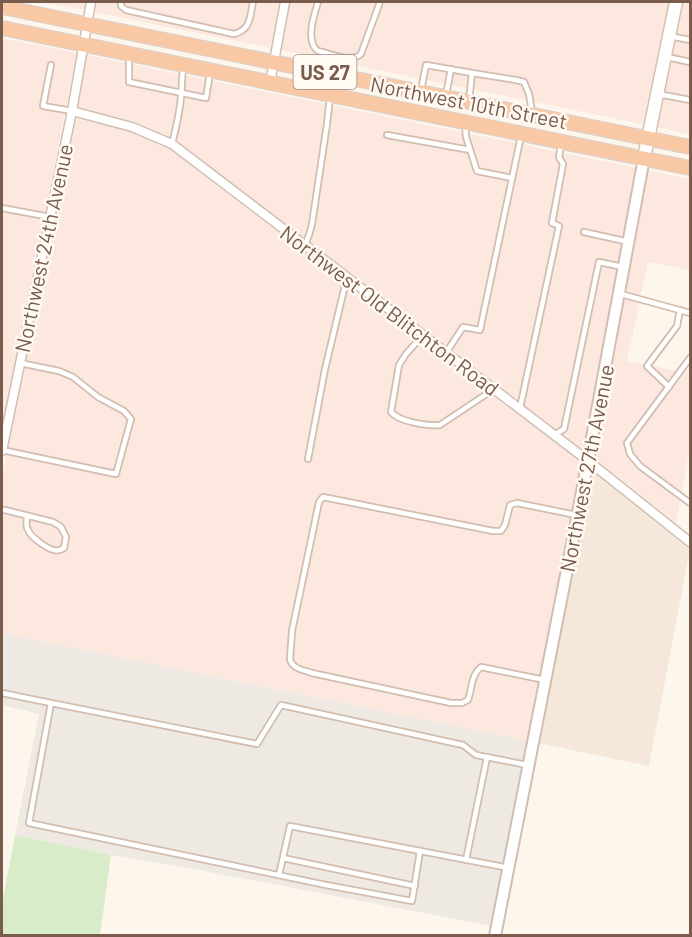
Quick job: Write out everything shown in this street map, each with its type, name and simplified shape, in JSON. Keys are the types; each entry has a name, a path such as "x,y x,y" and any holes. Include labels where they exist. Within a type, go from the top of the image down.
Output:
{"highway":[{"path":"8,2 21,10"},
{"name":"Northwest 10th Street","path":"2,7 690,147"},
{"name":"Northwest 10th Street","path":"2,28 690,168"},
{"path":"465,123 469,102"}],"main road":[{"name":"Northwest 27th Avenue","path":"644,158 676,2"}],"street":[{"name":"Northwest 24th Avenue","path":"2,451 72,111 91,2"},
{"path":"270,83 285,2"},
{"name":"Northwest Old Blitchton Road","path":"72,111 132,127 172,144 588,460 690,542"},
{"name":"Northwest 27th Avenue","path":"495,936 588,460 644,158"}],"lane":[{"path":"121,2 121,6 126,10 234,33 242,32 247,26 253,2"},
{"path":"318,2 312,35 314,49 352,59 361,54 380,2"},
{"path":"669,36 690,40"},
{"path":"129,54 129,82 182,94 206,98 211,70"},
{"path":"665,57 690,62"},
{"path":"51,65 43,106 72,111"},
{"path":"172,144 182,94 183,65"},
{"path":"421,92 426,65 516,80 524,82 529,94 532,114"},
{"path":"446,97 451,69"},
{"path":"469,102 472,73"},
{"path":"657,94 690,100"},
{"path":"305,245 312,224 330,95"},
{"path":"465,123 466,137 477,171 512,178"},
{"path":"446,352 463,327 480,330 521,133"},
{"path":"387,135 471,150"},
{"path":"520,408 559,226 552,223 563,164 559,157 562,142"},
{"path":"2,208 50,217"},
{"path":"584,232 629,242"},
{"path":"554,435 564,429 599,262 624,267"},
{"path":"308,459 325,369 347,277"},
{"path":"619,294 690,313"},
{"path":"669,387 647,366 677,326 680,310"},
{"path":"423,335 399,365 391,412 396,418 440,425 494,389"},
{"path":"690,358 627,443 630,454 640,466 690,503"},
{"path":"2,451 116,474 131,419 124,411 98,397 73,377 59,371 20,363"},
{"path":"545,680 481,667 475,672 468,700 462,703 451,703 296,668 290,659 292,632 319,502 323,497 493,531 501,531 505,525 510,505 517,503 577,515"},
{"path":"2,510 53,522 61,527 66,537 64,548 59,551 51,550 28,532 27,516"},
{"path":"2,693 257,744 281,705 464,745 476,755 529,765"},
{"path":"51,703 29,823 412,901 420,851"},
{"path":"465,860 486,757"},
{"path":"279,875 290,826 508,868"},
{"path":"283,858 415,886"}],"shaded area":[{"path":"41,2 86,2 85,10"},
{"path":"96,2 280,2 271,48 94,12"},
{"path":"290,2 671,2 646,125 281,50"},
{"path":"681,2 690,2 690,134 656,127"},
{"path":"2,38 77,53 2,426"},
{"path":"87,55 637,168 584,451 174,139 133,121 77,107"},
{"path":"75,118 130,132 169,149 582,463 528,741 2,633 2,475"},
{"path":"647,170 690,179 690,270 648,262 627,361 690,373 690,447 676,523 593,457"},
{"path":"591,470 690,549 649,766 538,743"},
{"path":"2,633 528,741 492,926 15,835 39,714 2,705"}],"green space":[{"path":"15,835 111,855 100,935 2,935 2,904"}]}
